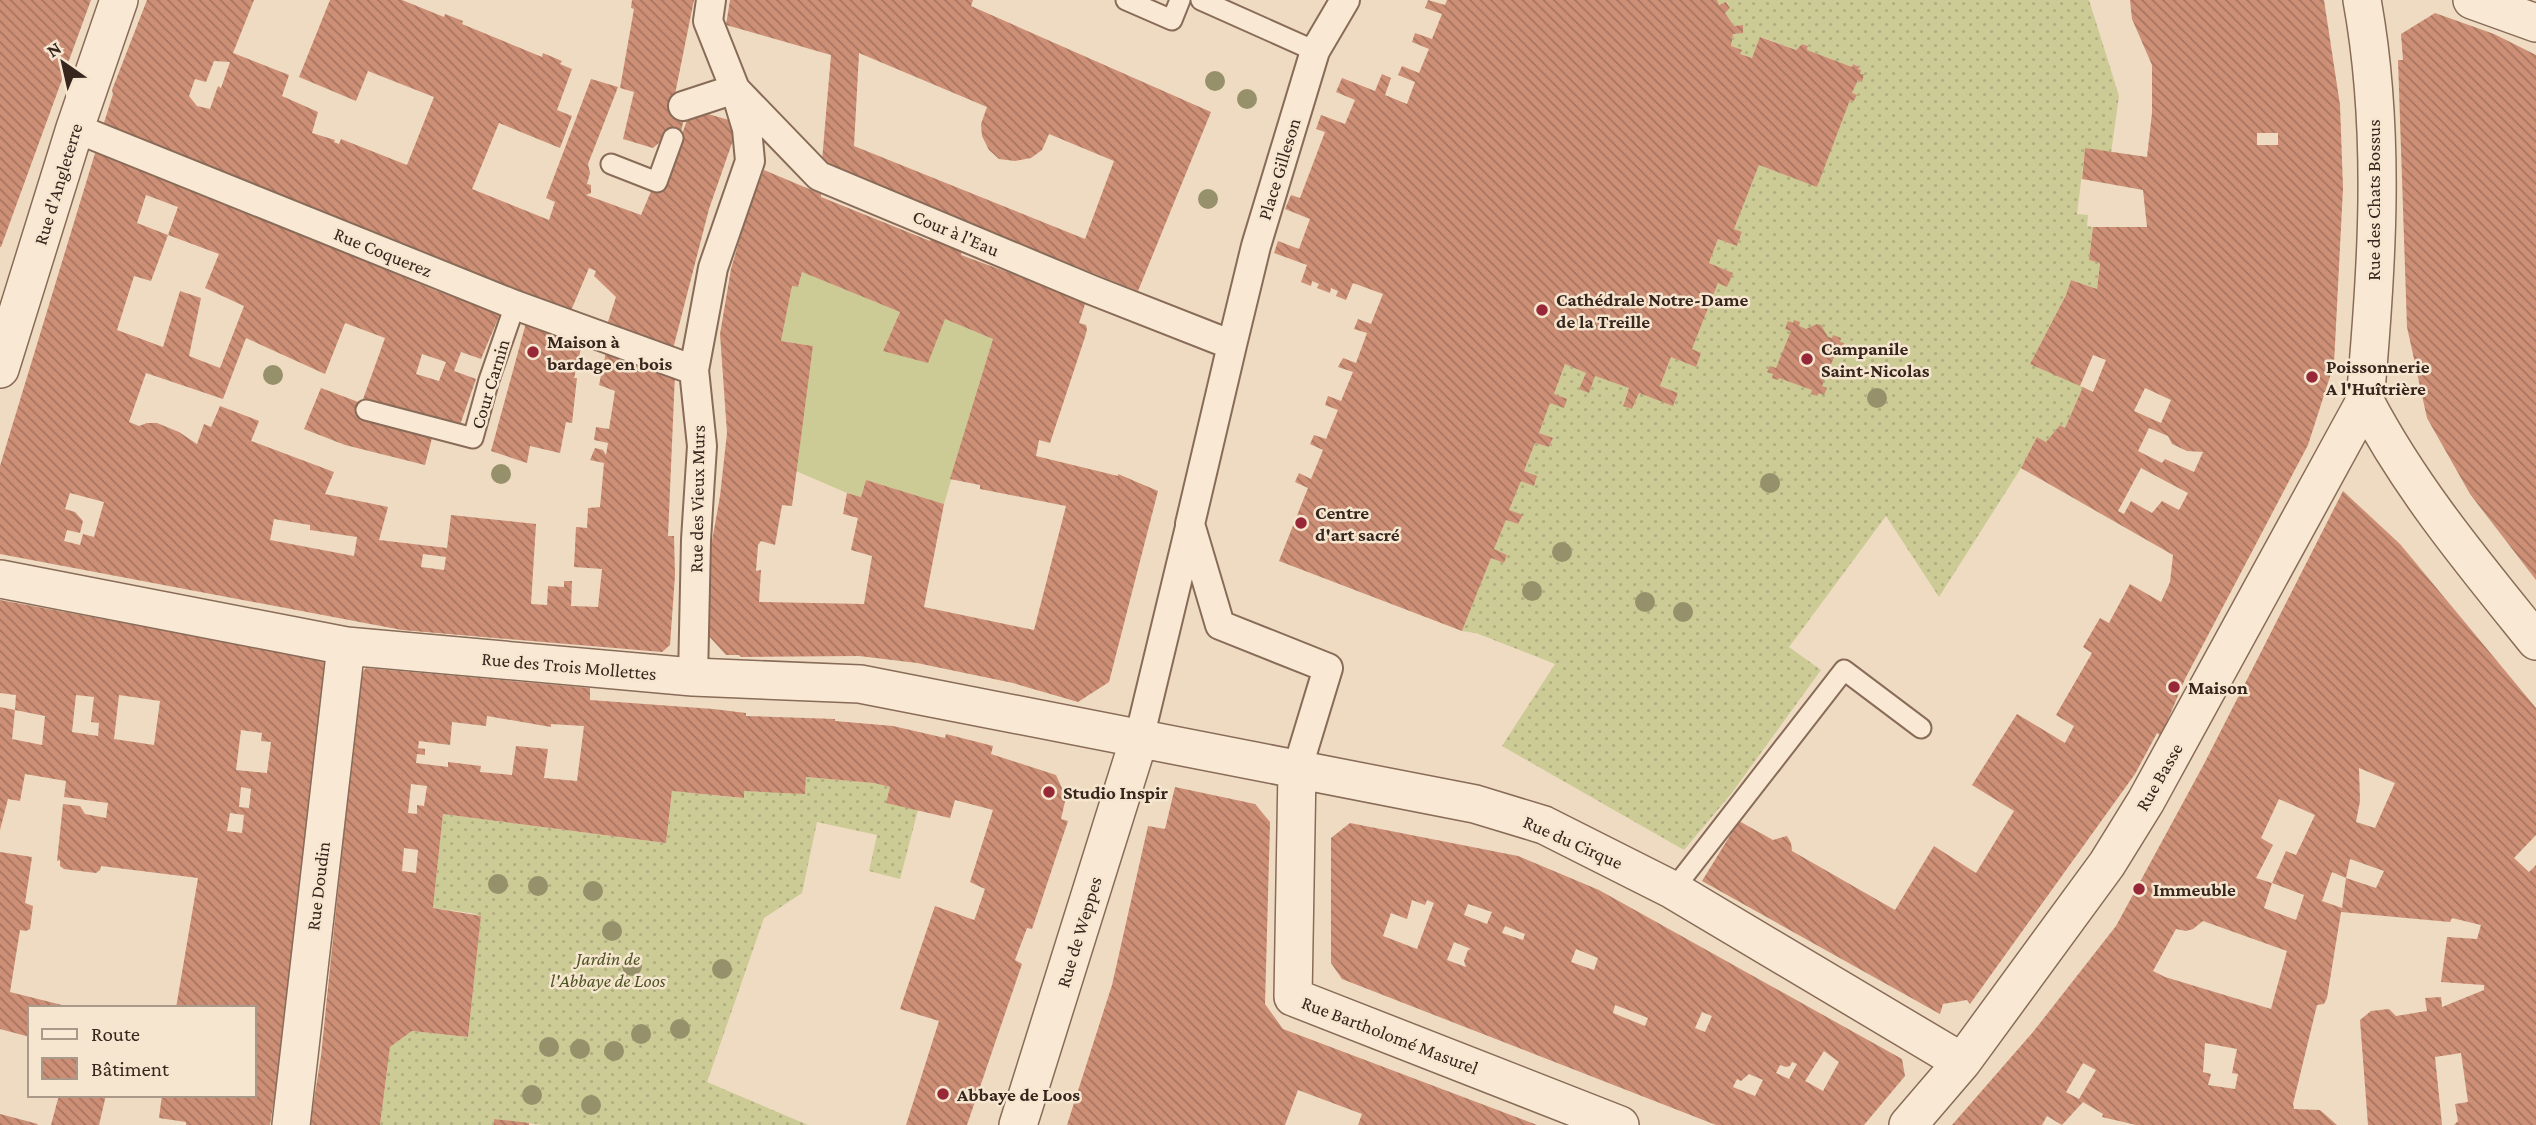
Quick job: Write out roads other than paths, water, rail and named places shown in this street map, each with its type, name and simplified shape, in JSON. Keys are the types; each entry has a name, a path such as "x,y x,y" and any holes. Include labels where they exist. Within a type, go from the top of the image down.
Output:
{"street":[{"name":"Rue d'Angleterre","path":"0,369 75,128 120,0"},
{"name":"Place Gilleson","path":"1139,739 1256,246 1315,51 1345,0"},
{"name":"Rue des Chats Bossus","path":"2362,0 2371,50 2377,180 2365,401"},
{"path":"2472,0 2536,23"},
{"path":"683,106 735,89 709,10"},
{"name":"Rue des Vieux Murs","path":"692,677 702,446 694,370 713,268 750,161 747,129 735,89"},
{"name":"Cour à l'Eau","path":"735,89 819,176 1092,290 1233,345"},
{"name":"Rue Coquerez","path":"75,128 515,305 694,370"},
{"path":"2365,401 2389,447 2444,526 2536,641"},
{"name":"Rue Basse","path":"1908,1125 1962,1062 2107,864 2147,801 2365,401"},
{"path":"1190,524 1220,625 1328,668 1297,770"},
{"name":"Rue des Trois Mollettes","path":"0,579 346,646 692,677 860,684 1139,739"},
{"name":"Rue Doudin","path":"290,1125 346,646"},
{"name":"Rue du Cirque","path":"1139,739 1475,804 1532,822 1673,890 1962,1062"},
{"name":"Rue de Weppes","path":"1018,1125 1139,739"},
{"name":"Rue Bartholomé Masurel","path":"1297,770 1293,997 1620,1125"}],"lane":[{"path":"1126,0 1172,20 1180,0"},
{"path":"1201,0 1315,51"},
{"path":"611,164 657,182 673,138"},
{"name":"Cour Carnin","path":"366,410 473,438 489,380 515,305"},
{"path":"1673,890 1844,670 1921,728"}],"place":[{"name":"Cathédrale Notre-Dame de la Treille","path":"1542,310"},
{"name":"Maison à bardage en bois","path":"533,352"},
{"name":"Campanile Saint-Nicolas","path":"1807,359"},
{"name":"Poissonnerie A l'Huîtrière","path":"2312,377"},
{"name":"Centre d'art sacré","path":"1301,523"},
{"name":"Maison","path":"2174,687"},
{"name":"Studio Inspir","path":"1049,792"},
{"name":"Immeuble","path":"2139,889"},
{"name":"Abbaye de Loos","path":"943,1094"}],"park label":[{"name":"Jardin de l'Abbaye de Loos","path":"608,969"}]}
